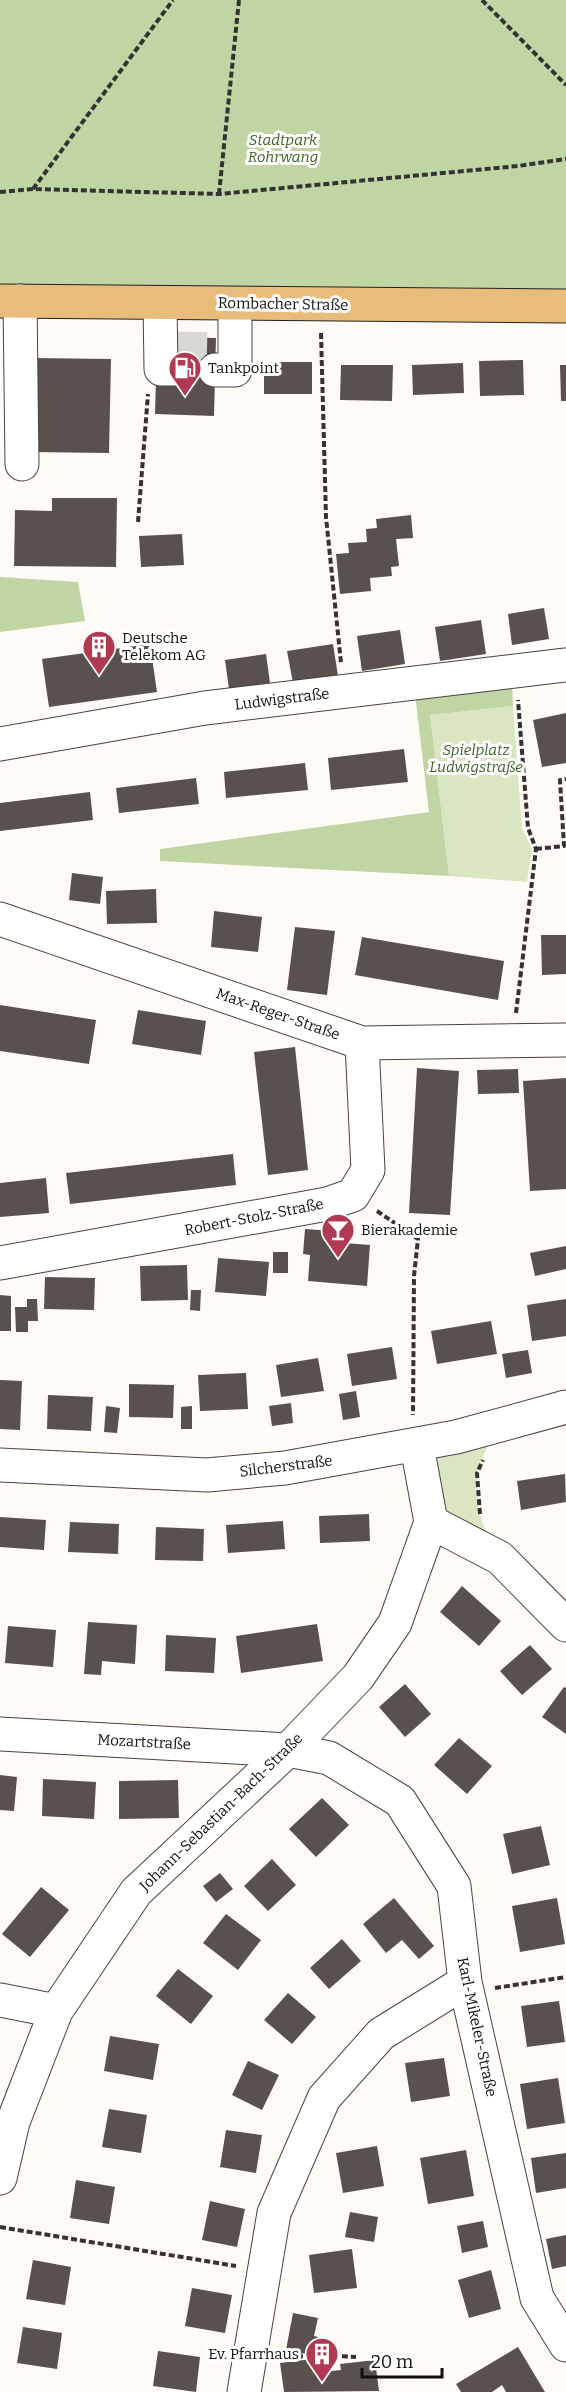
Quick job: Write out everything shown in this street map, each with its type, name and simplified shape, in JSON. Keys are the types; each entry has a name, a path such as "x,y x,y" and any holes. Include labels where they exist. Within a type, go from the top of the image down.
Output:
{"main road":[{"name":"Rombacher Straße","path":"10,301 566,306"}],"street":[{"path":"10,301 22,464"},
{"path":"160,303 170,355"},
{"path":"222,356 235,304"},
{"name":"Ludwigstraße","path":"0,744 205,708 566,665"},
{"name":"Max-Reger-Straße","path":"0,919 362,1043 566,1040"},
{"path":"353,1195 368,1170 362,1043"},
{"name":"Robert-Stolz-Straße","path":"0,1263 316,1206 353,1195"},
{"name":"Silcherstraße","path":"0,1466 207,1475 285,1468 417,1446 495,1428 566,1407"},
{"path":"417,1446 431,1522 500,1558 566,1625"},
{"name":"Johann-Sebastian-Bach-Straße","path":"0,2178 13,2122 56,2010 136,1892 288,1750 358,1677 395,1623 431,1522"},
{"name":"Mozartstraße","path":"0,1734 288,1750"},
{"name":"Karl-Mikeler-Straße","path":"288,1750 329,1758 400,1802 454,1886 465,1982 537,2298 566,2345"},
{"path":"244,2392 274,2213 324,2098 381,2034 465,1982"},
{"path":"0,2000 56,2010"}],"path":[{"path":"33,189 173,0"},
{"path":"219,194 238,0"},
{"path":"482,0 566,85"},
{"path":"0,192 33,189 219,194 518,166 566,159"},
{"path":"320,305 326,517 344,692"},
{"path":"138,522 148,390"},
{"path":"513,1041 536,849 528,828 516,671"},
{"path":"536,849 564,846 560,780 566,779"},
{"path":"353,1195 418,1239 414,1276 413,1418 417,1446"},
{"path":"481,1519 477,1500 477,1473 495,1428"},
{"path":"521,1984 566,1977"},
{"path":"0,2227 264,2270"},
{"path":"280,2358 322,2355 356,2357"}],"green space":[{"name":"Stadtpark Rohrwang","path":"0,0 566,0 566,295 0,293"},
{"path":"0,577 78,582 85,621 0,632"},
{"path":"512,679 513,706 430,715 449,876 160,861 160,849 429,812 415,694"},
{"name":"Spielplatz Ludwigstraße","path":"513,706 522,828 532,849 527,882 449,876 430,715"},
{"path":"495,1428 479,1467 476,1495 485,1528 500,1558 436,1517 423,1452"}],"building":[{"path":"174,337 216,338 214,416 155,414 156,379"},
{"path":"32,358 111,359 109,453 30,452"},
{"path":"523,360 524,395 480,396 479,361"},
{"path":"264,362 312,362 312,394 264,394"},
{"path":"463,363 464,393 413,395 412,365"},
{"path":"341,365 393,365 392,401 340,400"},
{"path":"560,365 566,365 566,401 561,401"},
{"path":"52,498 117,498 116,567 14,566 15,510 52,511"},
{"path":"411,515 413,538 396,539 399,566 391,567 392,576 370,578 371,591 340,594 336,554 349,553 348,543 367,542 366,529 377,528 376,519"},
{"path":"182,534 184,565 141,567 139,536"},
{"path":"544,608 549,639 512,645 508,614"},
{"path":"481,620 486,654 440,661 435,627"},
{"path":"400,630 405,664 362,671 357,636"},
{"name":"Deutsche Telekom AG","path":"150,644 157,692 49,707 42,659"},
{"path":"333,644 338,676 293,683 287,651"},
{"path":"266,654 270,683 229,689 225,660"},
{"path":"566,713 566,763 542,767 533,720"},
{"path":"404,749 408,782 331,790 328,758"},
{"path":"305,763 308,790 226,798 224,772"},
{"path":"196,778 199,804 119,813 116,788"},
{"path":"90,792 93,820 0,831 0,803"},
{"path":"72,873 103,877 100,904 69,900"},
{"path":"156,889 157,923 107,924 106,891"},
{"path":"214,911 262,917 258,952 211,947"},
{"path":"295,927 335,931 327,995 287,990"},
{"path":"541,935 566,935 566,974 542,975"},
{"path":"362,937 504,961 498,1000 355,975"},
{"path":"0,1005 96,1020 89,1064 0,1051"},
{"path":"138,1010 206,1021 201,1055 132,1044"},
{"path":"295,1047 308,1170 268,1175 254,1052"},
{"path":"417,1068 459,1071 450,1215 409,1213"},
{"path":"518,1069 519,1093 478,1094 477,1070"},
{"path":"566,1078 566,1189 530,1191 523,1081"},
{"path":"233,1154 236,1185 70,1204 66,1173"},
{"path":"46,1178 49,1213 0,1217 0,1183"},
{"path":"305,1229 333,1231 332,1242 370,1245 367,1286 308,1281 310,1255 303,1254"},
{"path":"566,1246 566,1269 535,1276 530,1253"},
{"path":"273,1252 288,1252 288,1273 273,1273"},
{"path":"218,1258 269,1262 266,1296 215,1292"},
{"path":"187,1265 188,1300 141,1301 140,1266"},
{"path":"45,1277 95,1278 94,1310 44,1309"},
{"path":"191,1290 201,1290 200,1311 190,1310"},
{"path":"0,1295 11,1296 11,1331 0,1331"},
{"path":"27,1299 37,1299 38,1321 28,1321 28,1332 16,1332 15,1307 27,1307"},
{"path":"566,1299 566,1336 532,1341 527,1305"},
{"path":"491,1321 497,1354 437,1364 431,1331"},
{"path":"392,1347 397,1379 352,1386 347,1354"},
{"path":"528,1350 532,1373 506,1378 502,1354"},
{"path":"318,1358 324,1391 281,1397 276,1365"},
{"path":"246,1373 248,1409 200,1411 198,1375"},
{"path":"0,1380 22,1381 20,1430 0,1429"},
{"path":"129,1384 174,1385 173,1418 129,1417"},
{"path":"356,1391 360,1417 343,1420 339,1394"},
{"path":"48,1395 93,1397 91,1431 47,1429"},
{"path":"291,1403 293,1423 272,1426 269,1406"},
{"path":"106,1406 120,1408 117,1433 104,1432"},
{"path":"192,1406 192,1429 181,1429 181,1407"},
{"path":"565,1474 566,1502 521,1510 517,1481"},
{"path":"369,1514 370,1541 320,1543 319,1516"},
{"path":"0,1517 46,1520 44,1550 0,1547"},
{"path":"283,1521 285,1549 228,1553 226,1525"},
{"path":"70,1522 119,1524 118,1554 68,1552"},
{"path":"156,1527 204,1529 203,1561 155,1560"},
{"path":"462,1586 501,1621 479,1646 440,1612"},
{"path":"88,1622 137,1625 135,1664 102,1661 101,1675 84,1674"},
{"path":"317,1624 323,1661 241,1673 236,1636"},
{"path":"8,1626 56,1630 53,1667 5,1663"},
{"path":"166,1635 216,1638 214,1673 165,1671"},
{"path":"530,1645 552,1669 522,1695 500,1671"},
{"path":"405,1684 431,1714 405,1737 379,1707"},
{"path":"564,1687 566,1688 566,1734 542,1717"},
{"path":"459,1738 492,1766 467,1794 434,1765"},
{"path":"0,1775 17,1777 14,1811 0,1810"},
{"path":"43,1779 96,1782 94,1819 42,1816"},
{"path":"178,1780 179,1818 119,1819 119,1781"},
{"path":"322,1798 349,1825 316,1857 289,1829"},
{"path":"541,1826 550,1865 512,1874 503,1834"},
{"path":"272,1859 296,1885 268,1911 244,1886"},
{"path":"220,1873 233,1889 216,1902 203,1886"},
{"path":"41,1887 69,1910 30,1957 2,1934"},
{"path":"394,1898 434,1946 419,1959 402,1940 386,1953 363,1924"},
{"path":"557,1898 565,1944 520,1952 512,1906"},
{"path":"226,1914 261,1940 238,1970 203,1943"},
{"path":"342,1939 361,1961 329,1989 310,1968"},
{"path":"178,1969 213,1996 191,2024 156,1996"},
{"path":"288,1993 316,2017 292,2044 264,2020"},
{"path":"559,2001 565,2042 527,2047 521,2006"},
{"path":"110,2036 159,2044 153,2080 104,2071"},
{"path":"444,2058 450,2096 411,2102 405,2063"},
{"path":"248,2061 279,2075 262,2110 232,2095"},
{"path":"558,2078 565,2123 527,2129 520,2084"},
{"path":"109,2109 147,2115 141,2153 102,2147"},
{"path":"226,2130 262,2135 256,2173 220,2167"},
{"path":"377,2146 384,2186 343,2193 336,2153"},
{"path":"466,2150 474,2196 428,2204 420,2158"},
{"path":"566,2153 566,2188 536,2193 531,2158"},
{"path":"76,2180 115,2187 109,2224 70,2218"},
{"path":"210,2201 245,2209 237,2247 202,2240"},
{"path":"350,2212 378,2217 374,2242 345,2237"},
{"path":"483,2221 488,2247 462,2253 457,2226"},
{"path":"566,2235 566,2266 552,2269 546,2239"},
{"path":"352,2249 357,2288 314,2293 309,2255"},
{"path":"33,2260 71,2267 65,2305 26,2299"},
{"path":"491,2270 501,2309 469,2318 458,2280"},
{"path":"192,2288 232,2295 225,2333 185,2326"},
{"path":"293,2313 318,2318 314,2336 318,2337 320,2352 285,2355"},
{"path":"23,2327 62,2333 57,2369 17,2363"},
{"path":"518,2347 545,2392 506,2392 502,2385 492,2392 461,2392 456,2384"},
{"path":"158,2351 200,2357 196,2392 153,2386"},
{"path":"312,2359 314,2373 341,2370 340,2364 375,2360 379,2391 284,2392 280,2363"}],"tunnel":[{"path":"174,348 216,349"}],"place":[{"name":"Tankpoint","path":"185,397"},
{"name":"Deutsche Telekom AG","path":"99,676"},
{"name":"Bierakademie","path":"338,1259"},
{"name":"Ev. Pfarrhaus","path":"322,2383"}]}
